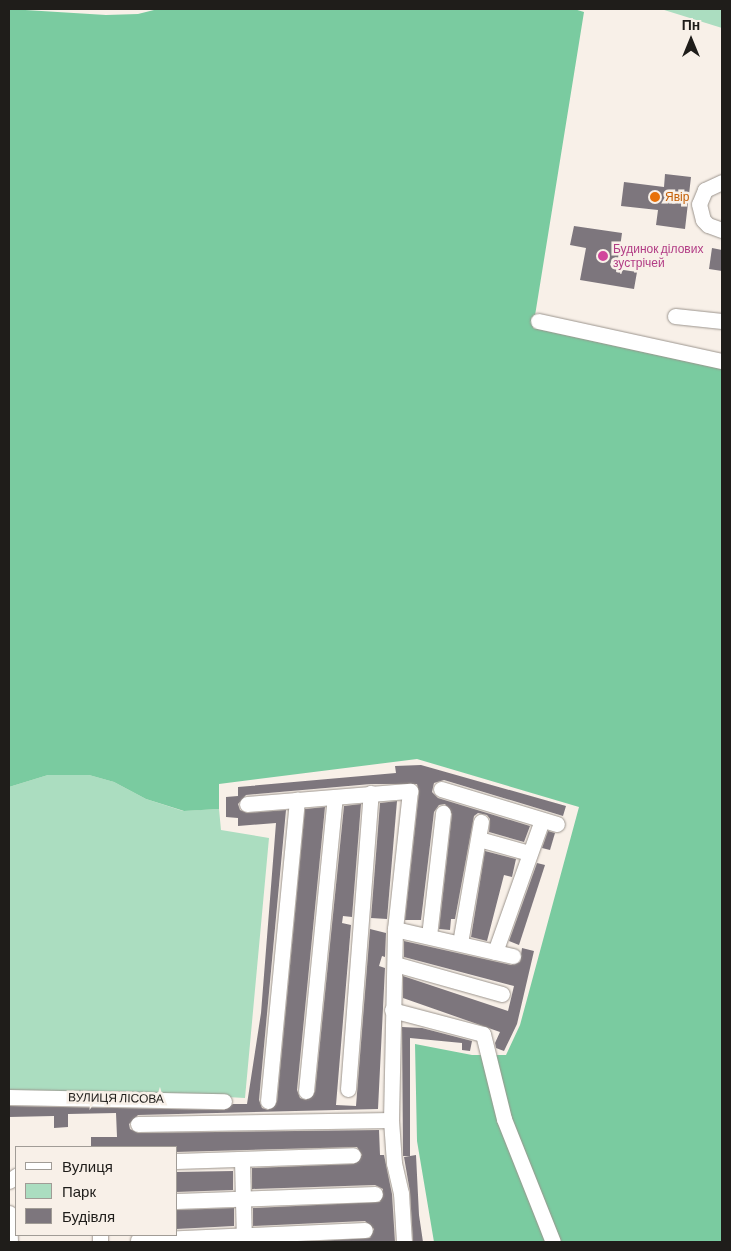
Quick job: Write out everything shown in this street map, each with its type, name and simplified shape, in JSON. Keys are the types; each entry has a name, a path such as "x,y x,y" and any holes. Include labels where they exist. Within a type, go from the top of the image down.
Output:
{"lane":[{"path":"722,182 705,190 699,204 703,220 708,225 722,230"},
{"path":"675,316 722,321"},
{"path":"538,321 722,361"},
{"path":"441,789 550,822 529,853 495,952"},
{"path":"247,804 410,791 395,929 392,1010 391,1120 394,1163 401,1193 404,1242"},
{"path":"348,1089 371,793"},
{"path":"306,1091 335,797"},
{"path":"268,1101 297,799"},
{"path":"429,936 443,813"},
{"path":"460,944 481,822"},
{"path":"479,839 529,853"},
{"path":"395,929 513,956"},
{"path":"395,964 502,994"},
{"path":"392,1010 483,1034 504,1119 553,1242"},
{"name":"ВУЛИЦЯ ЛІСОВА","path":"9,1098 224,1101"},
{"path":"138,1124 391,1120"},
{"path":"178,1160 242,1160 353,1155"},
{"path":"242,1160 244,1239"},
{"path":"178,1201 375,1194"},
{"path":"9,1213 10,1242"},
{"path":"138,1240 244,1239 365,1230"}],"green space":[{"path":"9,9 106,15 138,14 158,9 574,9 584,12 533,328 722,369 722,1242 434,1242 417,1141 415,1044 472,1055 506,1055 520,1025 579,807 417,759 219,784 219,809 184,811 146,799 114,782 89,775 48,775 9,787"},
{"path":"661,9 722,9 722,28"},
{"path":"48,775 89,775 114,782 146,799 183,811 219,809 221,830 269,838 245,1098 118,1091 9,1093 9,787"}],"building":[{"name":"Явір","path":"665,174 691,177 685,229 656,225 658,210 621,206 624,182 664,187"},
{"path":"574,226 622,233 617,269 637,272 634,289 580,280 586,248 570,245"},
{"path":"712,248 722,250 722,271 709,269"},
{"path":"421,765 566,806 563,816 444,780 434,783 432,792 438,798 530,826 524,842 489,832 490,819 487,815 478,813 474,816 455,919 451,919 450,930 439,929 452,814 445,804 439,805 434,812 421,920 405,920 419,792 417,784 371,784 246,795 238,804 240,810 247,813 286,810 259,1100 262,1108 268,1110 277,1102 305,809 325,807 297,1090 300,1098 306,1100 315,1092 344,806 361,804 352,917 343,916 342,923 351,925 336,1105 356,1106 370,929 386,933 385,957 382,956 379,966 385,968 378,1109 138,1115 129,1124 130,1129 138,1133 379,1130 380,1155 384,1155 392,1194 395,1242 300,1242 370,1238 374,1229 365,1221 253,1226 253,1208 380,1202 383,1189 375,1185 252,1189 252,1168 354,1164 362,1155 357,1147 178,1152 178,1146 91,1146 91,1137 117,1137 116,1113 68,1114 68,1127 54,1128 54,1116 9,1117 9,1106 224,1110 233,1104 247,1104 261,1013 276,823 238,826 238,818 226,817 226,797 238,796 238,787 396,773 395,766"},
{"path":"397,801 387,919 371,918 380,803"},
{"path":"548,831 555,833 550,850 542,848"},
{"path":"485,851 516,859 512,877 504,875 487,941 471,937"},
{"path":"537,863 545,865 519,945 509,941"},
{"path":"404,941 511,965 520,962 522,948 534,951 517,1024 504,1051 496,1048 495,1043 500,1032 403,998 403,976 508,1011 514,986 404,957"},
{"path":"402,1027 422,1028 472,1041 470,1051 462,1050 462,1043 410,1038 410,1156 403,1156"},
{"path":"416,1155 419,1215 423,1242 413,1242 410,1192 404,1157"},
{"path":"233,1171 233,1190 178,1192 178,1172"},
{"path":"234,1208 234,1226 178,1229 178,1210"}],"place":[{"name":"Явір","path":"655,197"},
{"name":"Будинок ділових зустрічей","path":"603,256"}]}
